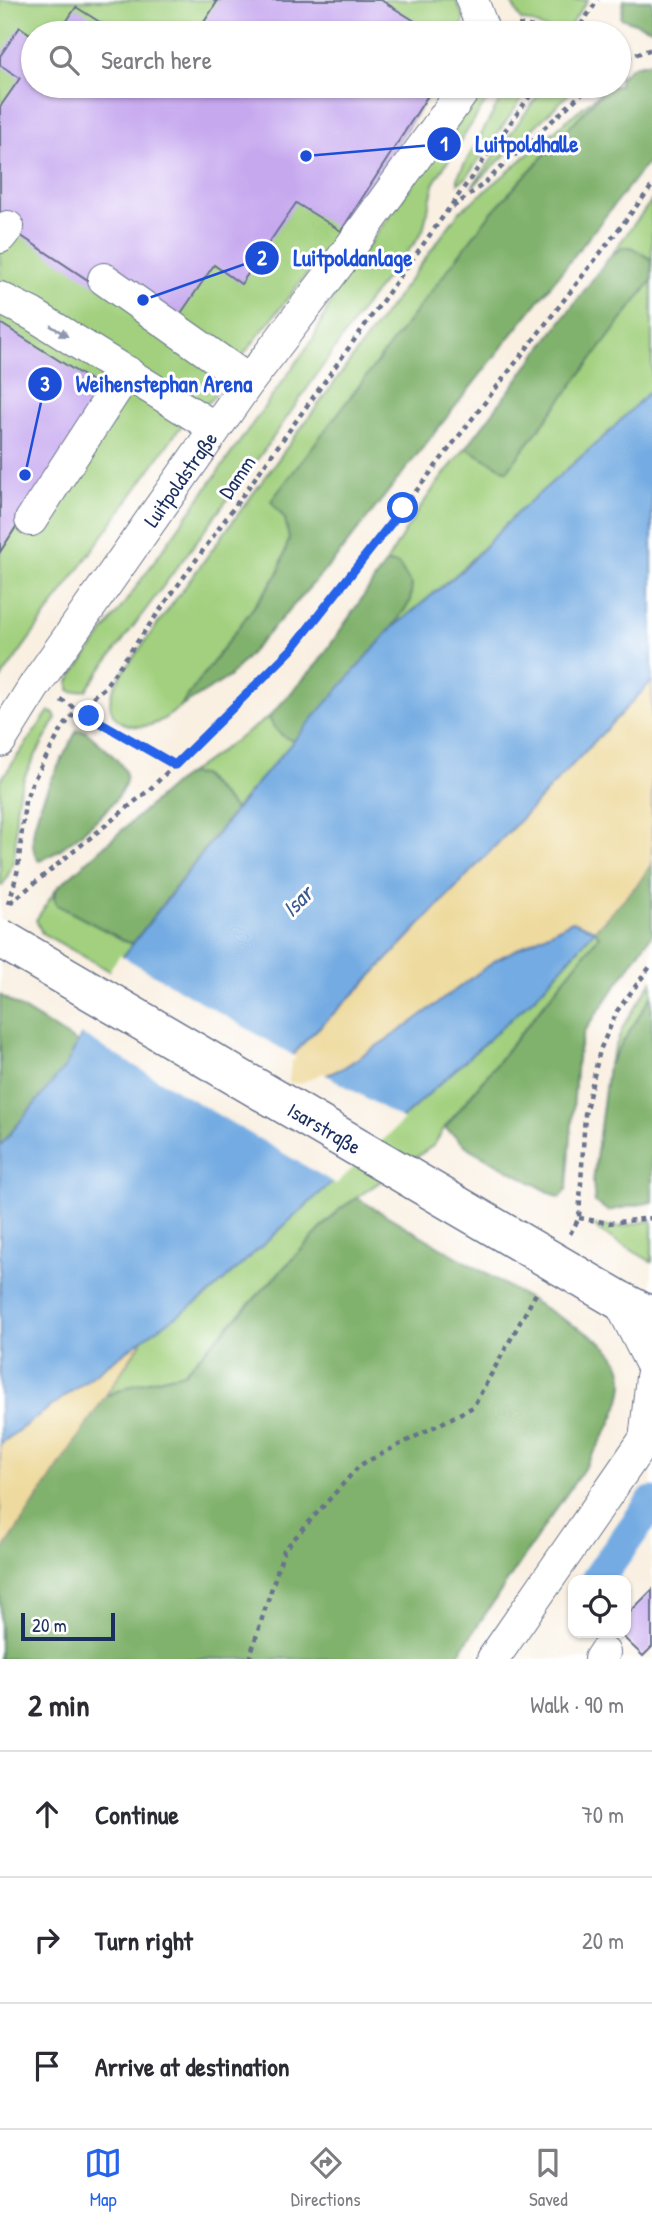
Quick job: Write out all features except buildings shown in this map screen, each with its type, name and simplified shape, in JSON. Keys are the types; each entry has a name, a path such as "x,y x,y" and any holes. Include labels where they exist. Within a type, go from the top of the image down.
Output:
{"main road":[{"name":"Isarstraße","path":"5,921 619,1300 652,1317"}],"street":[{"path":"472,0 480,21"},
{"name":"Luitpoldstraße","path":"0,741 41,689 215,428 458,98"},
{"path":"104,279 249,381"},
{"path":"0,298 32,314 215,428"},
{"path":"32,520 127,373"},
{"path":"619,1300 652,1365"},
{"path":"493,1659 648,1435 652,1377"}],"path":[{"path":"583,21 598,0"},
{"path":"631,56 652,49"},
{"name":"Damm","path":"5,921 18,869 25,801 33,780 63,727 78,709 104,688 529,98"},
{"path":"450,209 482,185 577,98"},
{"path":"5,921 149,790 292,649 652,186"},
{"path":"41,689 175,765"},
{"path":"566,1242 579,1218 586,1114 600,1050 617,1011 652,964"},
{"path":"579,1218 609,1223 650,1219"},
{"path":"249,1659 284,1550 360,1465 473,1406 539,1289"}],"green space":[{"path":"0,0 456,0 463,21 21,21 21,98 426,98 341,231 232,369 212,399 183,424 173,437 0,680"},
{"path":"510,0 588,0 573,21 521,20"},
{"path":"624,0 652,0 652,29 621,18"},
{"path":"652,62 652,157 335,559 229,677 179,708 278,574 289,539 285,519 271,501 491,213 596,98 631,98 633,66"},
{"path":"475,98 488,98 435,181 423,230 417,240 368,301 265,449 86,690 69,690 69,681 313,339 339,285"},
{"path":"501,98 523,98 466,178 458,183 458,176"},
{"path":"536,98 565,98 472,187"},
{"path":"596,98 491,213 285,519 289,539 278,574 179,708 148,726 131,726 117,719 110,705 111,696 126,667 460,211"},
{"path":"652,200 652,260 632,247 622,248 611,255"},
{"path":"632,247 652,260 652,280 507,471 466,448 611,255 622,248"},
{"path":"652,280 652,389 607,434 517,513 460,571 390,630 410,602 398,564 386,563 443,475 466,448 507,471"},
{"path":"386,563 398,564 412,585 410,602 390,630 294,741 281,735 269,717 318,663"},
{"path":"49,711 56,718 21,787 16,809 13,863 2,886 0,781"},
{"path":"269,717 279,732 294,741 235,809 202,775 188,774"},
{"path":"77,730 85,731 121,764 126,775 124,785 117,797 92,824 62,848 39,861 33,849 37,815"},
{"path":"188,774 201,775 235,809 133,943 57,905 54,898 57,888"},
{"path":"652,863 652,934 584,1032 577,1058 567,1188 560,1198 470,1149 445,1128 599,936 595,930 638,884"},
{"path":"57,888 54,898 127,942 133,943 110,971 42,933 36,920"},
{"path":"595,930 599,936 445,1127 434,1145 340,1209 183,1373 136,1384 105,1396 144,1338 208,1295 537,995"},
{"path":"652,981 652,995 608,1066 624,1025"},
{"path":"0,995 78,1043 66,1066 0,1146"},
{"path":"652,995 652,1202 608,1211 595,1202 593,1182 608,1066"},
{"path":"357,1198 592,1336 614,1355 623,1374 621,1398 605,1435 455,1659 0,1659 0,1555 105,1396 136,1384 184,1373 340,1209"},
{"path":"652,1220 652,1262 595,1226 621,1227"}],"sand":[{"path":"652,681 652,863 638,884 595,930 572,922 343,1068 299,1088 285,1085 288,1061 306,1040 362,986"},
{"path":"144,1338 0,1555 0,1444"}],"water":[{"name":"Isar","path":"652,389 652,681 362,986 306,1040 288,1061 285,1085 299,1088 343,1068 404,1028 497,959 572,921 595,930 537,995 208,1295 144,1338 0,1444 0,1146 66,1066 115,967 256,784 390,630 460,572 517,513 607,434"}],"pier":[{"path":"120,955 296,1057 291,1063 289,1082 299,1084 323,1073 404,1120 336,1184 79,1033"}],"waterway":[{"path":"601,1575 652,1503"}],"place":[{"name":"Luitpoldhalle","path":"306,156"},
{"name":"Luitpoldanlage","path":"143,300"},
{"name":"Weihenstephan Arena","path":"25,475"}],"route":[{"path":"89,716 175,765 292,649 403,508"}]}
